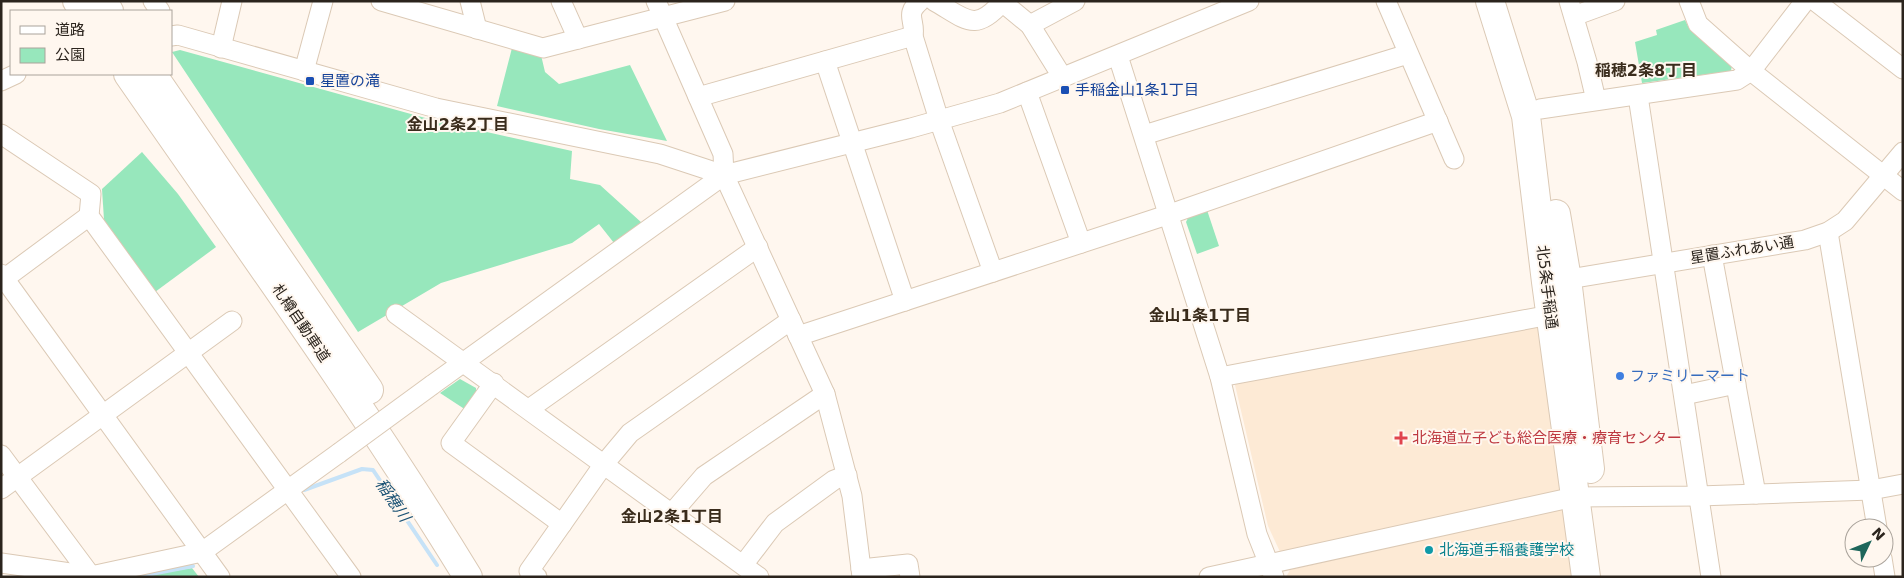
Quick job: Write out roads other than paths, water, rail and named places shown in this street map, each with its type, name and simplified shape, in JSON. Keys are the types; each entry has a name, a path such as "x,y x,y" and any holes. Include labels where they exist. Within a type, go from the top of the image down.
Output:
{"highway":[{"name":"北5条手稲通","path":"1490,1 1526,116 1556,281 1550,315 1583,496 1605,577"},
{"name":"北5条手稲通","path":"1508,1 1540,109 1556,281 1583,496 1586,577"},
{"name":"札樽自動車道","path":"129,75 308,333 424,505 468,577"},
{"name":"札樽自動車道","path":"153,75 322,320 435,488 487,577"}],"street":[{"path":"221,48 232,1"},
{"path":"304,71 324,1"},
{"path":"381,1 543,48 578,39 660,10 725,1"},
{"path":"470,1 477,29"},
{"path":"561,1 578,39"},
{"path":"920,1 913,7 910,17 914,28 913,36 939,120 993,272"},
{"path":"934,1 967,20 977,21 987,18 1002,2 1030,25 1062,78"},
{"path":"1030,25 1075,1"},
{"path":"1,562 92,576 202,552 724,175 939,120 1027,92 1249,1"},
{"path":"1386,1 1454,158"},
{"path":"1596,100 1571,9 1615,1"},
{"path":"1689,1 1698,24 1751,71 1903,191"},
{"path":"1540,109 1736,80 1751,71 1805,1"},
{"path":"1815,1 1903,70"},
{"path":"660,10 723,154 724,175 825,394 852,496 861,573 908,564 910,577"},
{"path":"173,34 436,108 660,154 724,175"},
{"path":"698,97 913,36"},
{"path":"1144,135 1408,54"},
{"path":"1118,56 1170,214 1220,376 1257,534 1272,570"},
{"path":"825,61 905,301"},
{"path":"1,81 14,75"},
{"path":"1027,92 1081,243"},
{"path":"1638,96 1712,577"},
{"path":"537,577 529,571 604,464 630,433 795,328 905,301 1170,214 1438,121"},
{"path":"1,134 92,194 89,216 352,577"},
{"name":"星置ふれあい通","path":"1556,281 1584,274 1805,240 1828,232 1845,221 1903,152"},
{"path":"89,216 2,278 220,577"},
{"path":"1828,232 1875,518"},
{"path":"529,409 758,247"},
{"path":"1712,255 1756,494"},
{"path":"396,314 494,383 759,577"},
{"path":"1220,376 1550,315"},
{"path":"1,489 232,321"},
{"path":"494,383 451,443 562,524"},
{"path":"1684,394 1736,384"},
{"path":"672,513 704,476 825,394"},
{"path":"1,455 92,576"},
{"path":"743,565 775,523 834,480 847,475"},
{"path":"1209,577 1272,570 1583,496 1608,498 1871,490 1903,484"}],"waterway":[{"name":"稲穂川","path":"304,490 362,469 373,470 437,565"},
{"name":"稲穂川","path":"136,577 193,566"}],"place":[{"name":"星置の滝","path":"310,81"},
{"name":"手稲金山1条1丁目","path":"1065,90"},
{"name":"ファミリーマート","path":"1620,376"},
{"name":"北海道立子ども総合医療・療育センター","path":"1401,438"},
{"name":"北海道手稲養護学校","path":"1429,550"}],"district":[{"name":"稲穂2条8丁目","path":"1646,70"},
{"name":"金山2条2丁目","path":"458,124"},
{"name":"金山1条1丁目","path":"1200,315"},
{"name":"金山2条1丁目","path":"672,516"}]}
